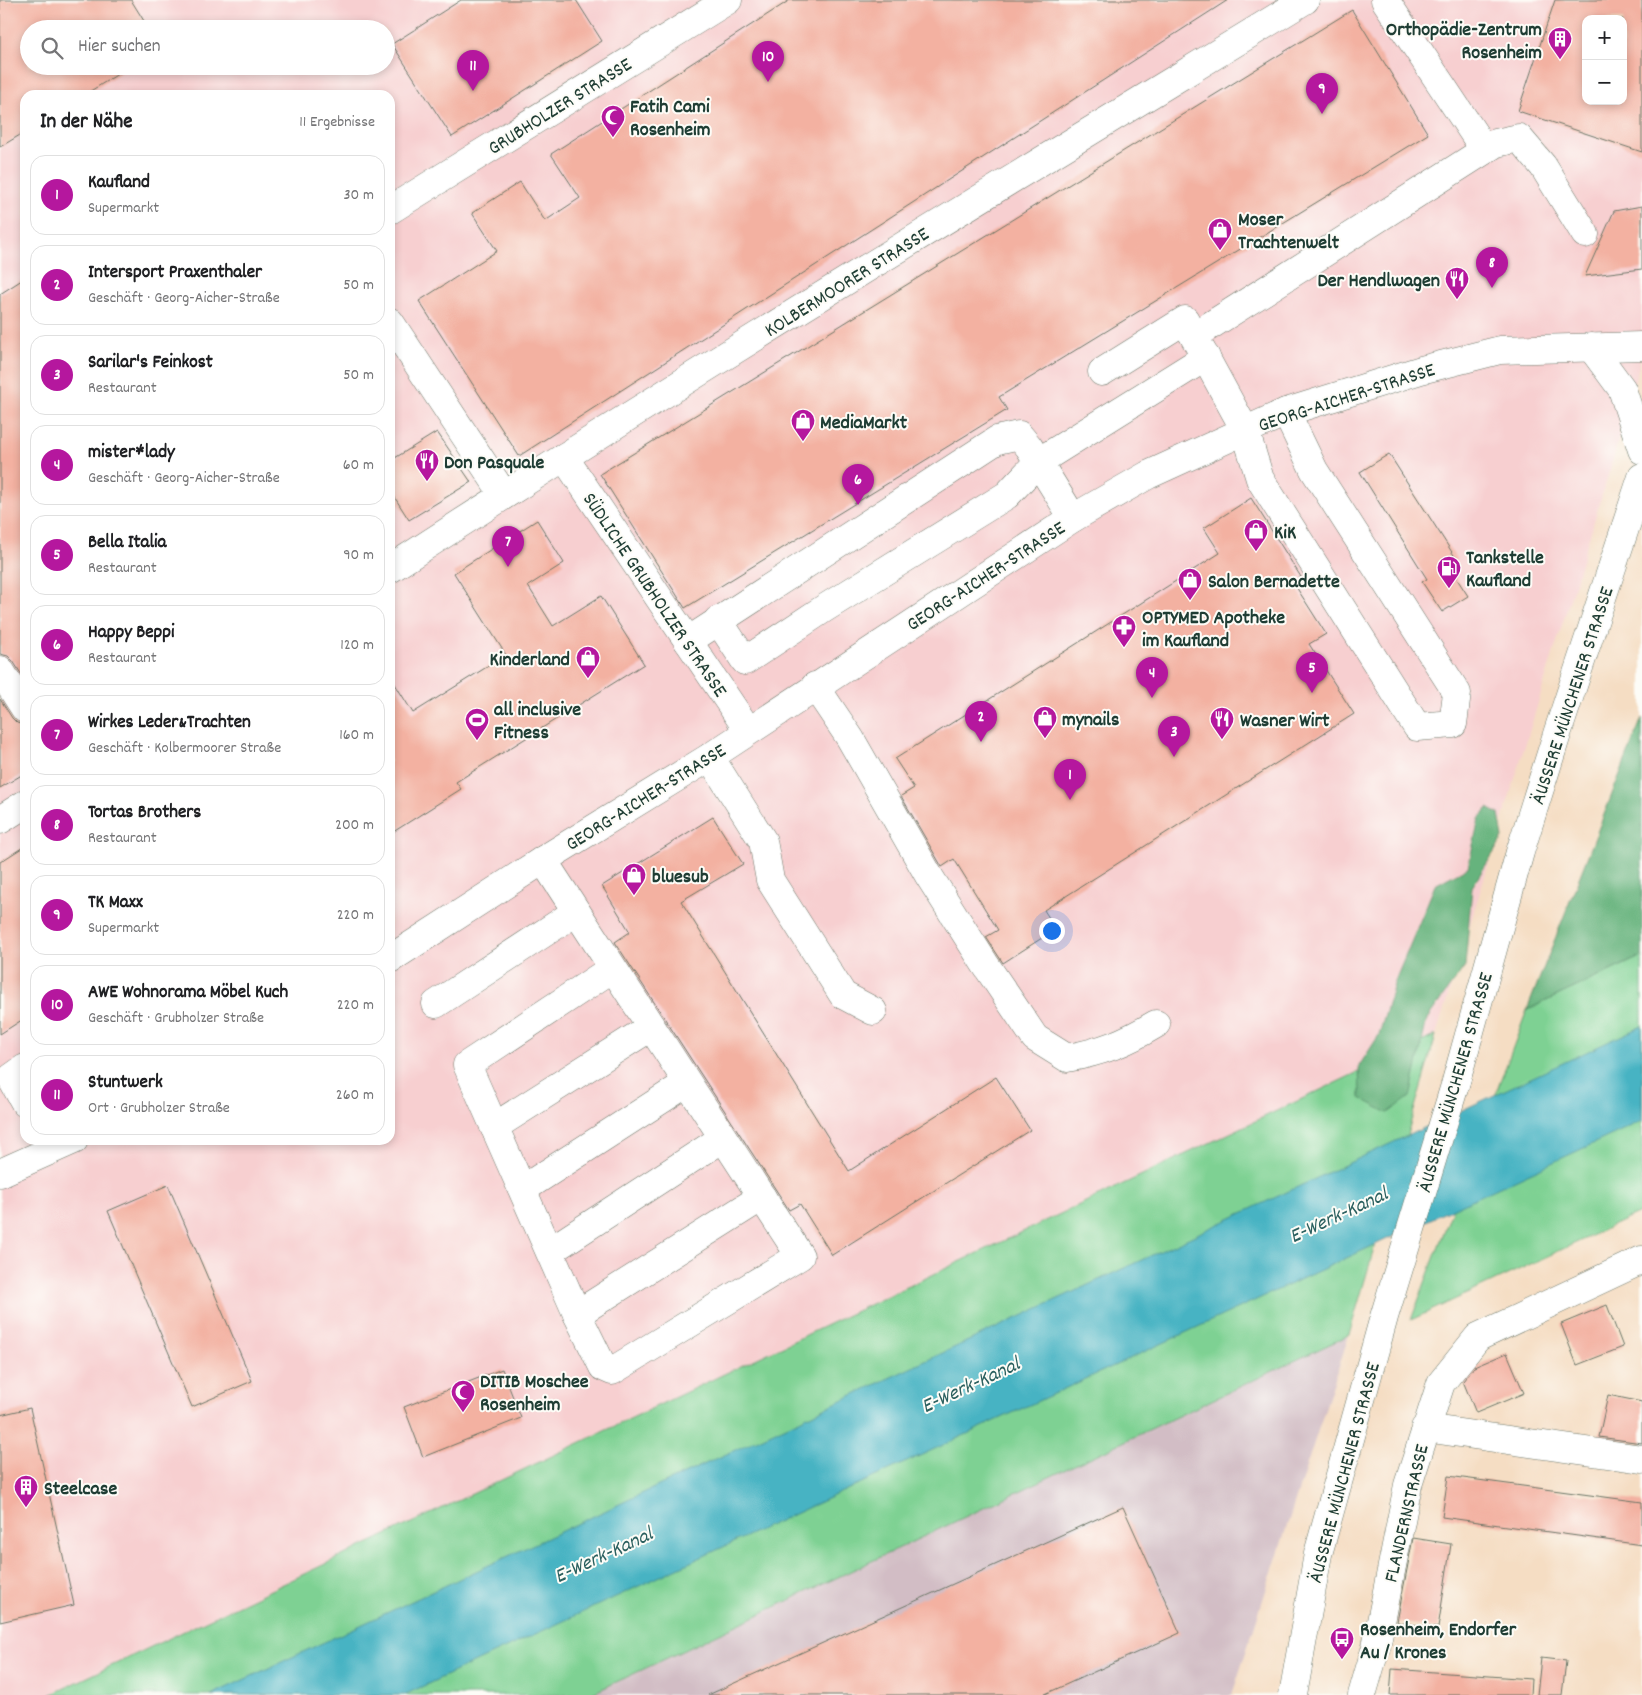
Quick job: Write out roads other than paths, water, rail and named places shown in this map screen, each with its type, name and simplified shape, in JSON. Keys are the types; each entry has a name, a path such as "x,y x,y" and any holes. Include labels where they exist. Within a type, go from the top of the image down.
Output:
{"street":[{"name":"GRUBHOLZER STRASSE","path":"395,207 728,0"},
{"name":"KOLBERMOORER STRASSE","path":"395,566 504,494 828,291 1305,0"},
{"path":"1385,0 1484,149"},
{"path":"718,620 745,661 824,608 1007,495 1038,462 1200,346 1484,149 1496,143 1519,138 1544,166 1585,234"},
{"path":"1102,372 1185,320 1245,430 1260,479 1417,727 1453,724 1457,693 1314,470 1286,412"},
{"path":"395,330 504,494"},
{"name":"GEORG-AICHER-STRASSE","path":"395,955 542,860 710,757 748,730 1073,518 1148,475 1286,412 1421,370 1500,350 1642,346"},
{"path":"1591,347 1622,389 1642,450"},
{"path":"688,641 997,440 1019,435 1073,518"},
{"name":"SÜDLICHE GRUBHOLZER STRASSE","path":"564,457 748,730"},
{"name":"ÄUSSERE MÜNCHENER STRASSE","path":"1293,1695 1318,1554 1384,1317 1555,740 1642,477"},
{"path":"0,670 20,701"},
{"path":"815,686 850,738 929,876 984,964 1035,1038 1066,1058 1094,1054 1126,1042 1156,1024"},
{"path":"710,757 763,841 770,880 843,995 873,1011"},
{"path":"0,820 20,807"},
{"path":"542,860 613,968 800,1256 612,1371 602,1366 577,1314 467,1065 613,968"},
{"path":"436,1004 576,912"},
{"path":"494,1126 651,1027"},
{"path":"20,1071 10,1078 20,1095"},
{"path":"523,1189 687,1083"},
{"path":"550,1251 723,1138"},
{"path":"0,1172 53,1145"},
{"path":"577,1314 762,1197"},
{"path":"1425,1428 1440,1383 1478,1337 1642,1260"},
{"name":"FLANDERNSTRASSE","path":"1362,1695 1376,1647 1408,1485 1425,1428 1642,1459"}],"water":[{"name":"E-Werk-Kanal","path":"1642,1026 1642,1121 404,1695 211,1695"}],"place":[{"name":"Orthopädie-Zentrum Rosenheim","path":"1560,60"},
{"name":"AWE Wohnorama Möbel Kuch","path":"768,82"},
{"name":"Stuntwerk","path":"473,91"},
{"name":"TK Maxx","path":"1322,114"},
{"name":"Fatih Cami Rosenheim","path":"613,138"},
{"name":"Moser Trachtenwelt","path":"1220,251"},
{"name":"Tortas Brothers","path":"1492,288"},
{"name":"Der Hendlwagen","path":"1457,300"},
{"name":"MediaMarkt","path":"803,442"},
{"name":"Don Pasquale","path":"427,482"},
{"name":"Happy Beppi","path":"858,505"},
{"name":"KiK","path":"1256,552"},
{"name":"Wirkes Leder&Trachten","path":"508,567"},
{"name":"Tankstelle Kaufland","path":"1449,589"},
{"name":"Salon Bernadette","path":"1190,601"},
{"name":"OPTYMED Apotheke im Kaufland","path":"1124,648"},
{"name":"Kinderland","path":"588,679"},
{"name":"Bella Italia","path":"1312,693"},
{"name":"mister*lady","path":"1152,698"},
{"name":"mynails","path":"1045,739"},
{"name":"Wasner Wirt","path":"1222,740"},
{"name":"all inclusive Fitness","path":"477,741"},
{"name":"Intersport Praxenthaler","path":"981,742"},
{"name":"Sarilar's Feinkost","path":"1174,757"},
{"name":"Kaufland","path":"1070,800"},
{"name":"bluesub","path":"634,896"},
{"name":"DITIB Moschee Rosenheim","path":"463,1413"},
{"name":"Steelcase","path":"26,1508"},
{"name":"Rosenheim, Endorfer Au / Krones","path":"1342,1660"}]}
